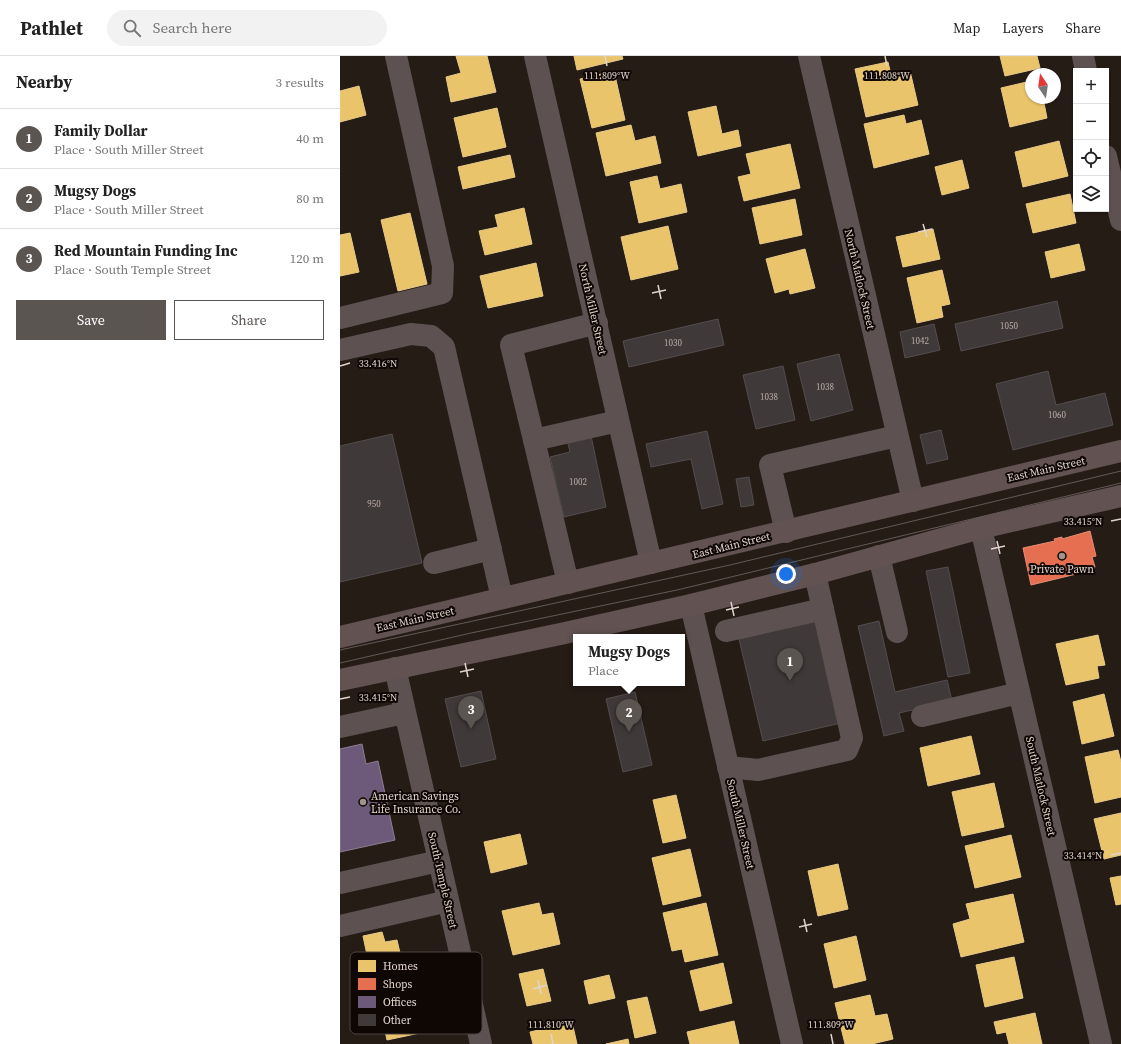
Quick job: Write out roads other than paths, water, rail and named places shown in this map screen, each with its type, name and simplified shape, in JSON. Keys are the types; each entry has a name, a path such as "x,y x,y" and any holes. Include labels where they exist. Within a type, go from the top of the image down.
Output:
{"main road":[{"name":"East Main Street","path":"340,637 1121,451"},
{"path":"340,680 691,605 815,574 981,528 1121,496"}],"street":[{"path":"340,318 442,293 443,266 396,56"},
{"name":"North Miller Street","path":"535,56 651,563"},
{"name":"North Matlock Street","path":"809,56 912,501"},
{"path":"1083,56 1085,68"},
{"path":"1109,169 1121,220"},
{"path":"568,583 510,345 597,323"},
{"path":"340,350 411,334 431,336 444,347 502,598"},
{"path":"534,440 618,421"},
{"path":"786,532 770,465 897,436"},
{"name":"South Matlock Street","path":"981,528 1101,1044"},
{"path":"434,563 491,549"},
{"path":"879,556 897,632"},
{"path":"728,767 758,770 847,750 852,738 815,574"},
{"name":"South Miller Street","path":"691,605 792,1044"},
{"path":"726,631 823,609"},
{"name":"South Temple Street","path":"395,668 404,713 460,952"},
{"path":"922,716 1019,693"},
{"path":"340,727 404,713"},
{"path":"340,883 439,861"},
{"path":"340,926 448,901"},
{"name":"South Temple Street","path":"479,1034 481,1044"}],"tram line":[{"path":"340,650 730,565 1121,471"},
{"path":"340,663 471,633 677,590 1121,483"}],"place":[{"name":"Private Pawn","path":"1062,556"},
{"name":"Family Dollar","path":"790,681"},
{"name":"Red Mountain Funding Inc","path":"471,729"},
{"name":"Mugsy Dogs","path":"629,732"},
{"name":"American Savings Life Insurance Co.","path":"363,802"}]}
